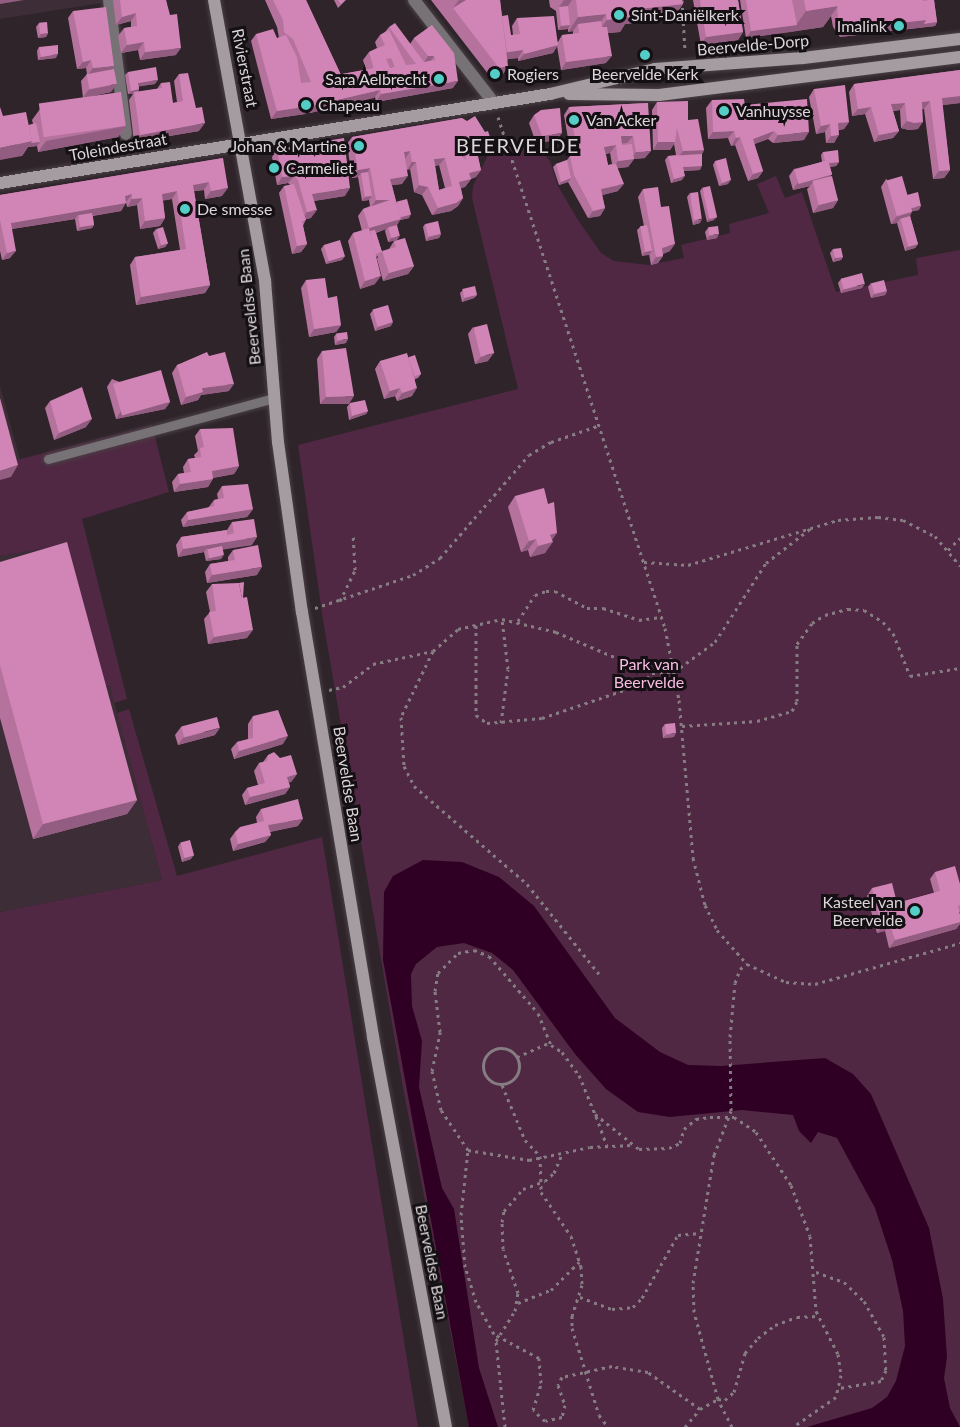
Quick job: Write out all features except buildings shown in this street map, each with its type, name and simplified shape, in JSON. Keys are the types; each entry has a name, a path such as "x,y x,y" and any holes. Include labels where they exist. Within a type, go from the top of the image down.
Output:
{"main road":[{"name":"Rivierstraat","path":"214,0 242,143"},
{"name":"Beervelde-Dorp","path":"242,143 550,94 655,69 960,39"},
{"name":"Beervelde-Dorp","path":"550,94 659,95 960,57"},
{"name":"Toleindestraat","path":"0,183 242,143"},
{"name":"Beerveldse Baan","path":"242,143 265,281 274,398 302,612 372,1037 446,1427"}],"street":[{"path":"109,0 126,134"},
{"path":"414,0 493,102"}],"lane":[{"path":"48,459 274,398"}],"path":[{"path":"682,0 686,66"},
{"path":"493,102 661,617 674,672 682,726 689,830 699,886 717,930 747,964 786,982 815,984 960,943"},
{"path":"302,612 413,575 440,558 529,455 551,442 600,425"},
{"path":"644,562 688,565 838,520 903,520 936,536 960,566"},
{"path":"599,974 527,884 414,786 404,766 401,717 433,651 458,629 502,618 556,632 652,673 674,672 715,642 766,563 811,528"},
{"path":"340,601 355,570 353,534"},
{"path":"948,550 960,538"},
{"path":"518,621 535,596 546,591 555,591 587,608 603,608 639,620 661,617"},
{"path":"682,726 757,721 792,711 797,700 797,644 812,623 825,615 848,609 864,610 883,622 893,633 909,676 960,668"},
{"path":"501,723 508,669 502,618"},
{"path":"476,625 476,715 487,723 542,718 642,684 652,673"},
{"path":"316,693 343,687 373,664 387,658 433,651"},
{"path":"607,1146 579,1075 550,1042 538,1013 489,957 474,950 458,953 438,973 435,1003 440,1032 432,1071 434,1086 441,1110 468,1150 461,1215 465,1267 476,1302 500,1338 539,1358 541,1383 533,1410 545,1422 562,1417 565,1405 558,1385 562,1377 585,1370 612,1366 648,1372 700,1409"},
{"path":"732,1427 718,1399 694,1312 693,1283 719,1135 730,1117 730,1065 735,983 740,969 747,964"},
{"path":"517,1057 550,1042"},
{"path":"500,1048 517,1057 519,1072 509,1083 502,1085 489,1080 484,1060 500,1048"},
{"path":"502,1085 525,1140 540,1156 540,1183 552,1211 571,1236 583,1277 580,1297 572,1315 572,1328 585,1370 608,1427"},
{"path":"595,1114 634,1144 652,1151 680,1143 684,1129 696,1119 730,1117 756,1132 791,1185 810,1236 816,1272 814,1286 818,1316 838,1354 840,1388 836,1397 793,1427"},
{"path":"468,1150 529,1160 540,1156 634,1144"},
{"path":"505,1427 496,1341 500,1338 518,1303 514,1275 503,1250 504,1211 523,1189 540,1183 554,1173 562,1154"},
{"path":"580,1297 612,1309 633,1307 642,1298 678,1234 700,1233"},
{"path":"518,1303 551,1290 579,1262"},
{"path":"816,1272 844,1282 864,1301 884,1337 886,1370 881,1381 840,1388"},
{"path":"685,1427 700,1409 718,1399 725,1400 734,1392 745,1353 758,1338 775,1325 796,1317 818,1316"}],"shaded area":[{"path":"0,0 102,0 102,3 0,19"},
{"path":"0,386 20,459 9,462 13,475 0,478"},
{"path":"59,546 99,688 110,686 162,880 0,912 0,556"},
{"path":"423,860 462,862 499,877 534,906 615,1018 660,1052 688,1065 721,1066 825,1058 853,1074 871,1094 929,1228 943,1299 947,1357 944,1378 950,1408 960,1427 807,1427 872,1408 887,1397 896,1381 905,1346 903,1311 892,1260 875,1208 837,1138 818,1132 811,1143 799,1131 793,1115 742,1110 670,1117 638,1112 606,1089 575,1054 513,970 492,953 464,943 437,947 416,964 411,974 412,1006 422,1041 419,1087 442,1188 454,1209 479,1368 498,1427 469,1427 383,960 384,892 393,876"}],"green space":[{"name":"Park van Beervelde","path":"535,144 550,161 558,186 578,220 601,253 614,261 649,265 684,258 681,245 730,233 729,224 769,213 757,184 776,176 785,198 802,192 836,292 918,275 916,258 960,250 960,1427 469,1427 403,1088 323,620 298,445 518,389 472,198 473,186 489,153"},
{"path":"152,425 169,492 82,519 127,699 114,703 110,686 99,688 59,546 0,556 0,478 13,474 9,462"},
{"path":"129,709 177,876 322,837 418,1427 0,1427 0,912 162,880 117,713"}],"place":[{"name":"Sint-Daniëlkerk","path":"619,15"},
{"name":"Imalink","path":"899,26"},
{"name":"Beervelde Kerk","path":"645,55"},
{"name":"Rogiers","path":"495,74"},
{"name":"Sara Aelbrecht","path":"439,79"},
{"name":"Chapeau","path":"306,105"},
{"name":"Vanhuysse","path":"724,111"},
{"name":"Van Acker","path":"574,120"},
{"name":"Johan & Martine","path":"359,146"},
{"name":"Carmeliet","path":"274,168"},
{"name":"De smesse","path":"185,209"},
{"name":"Kasteel van Beervelde","path":"915,911"}],"district":[{"name":"BEERVELDE","path":"518,145"}]}
